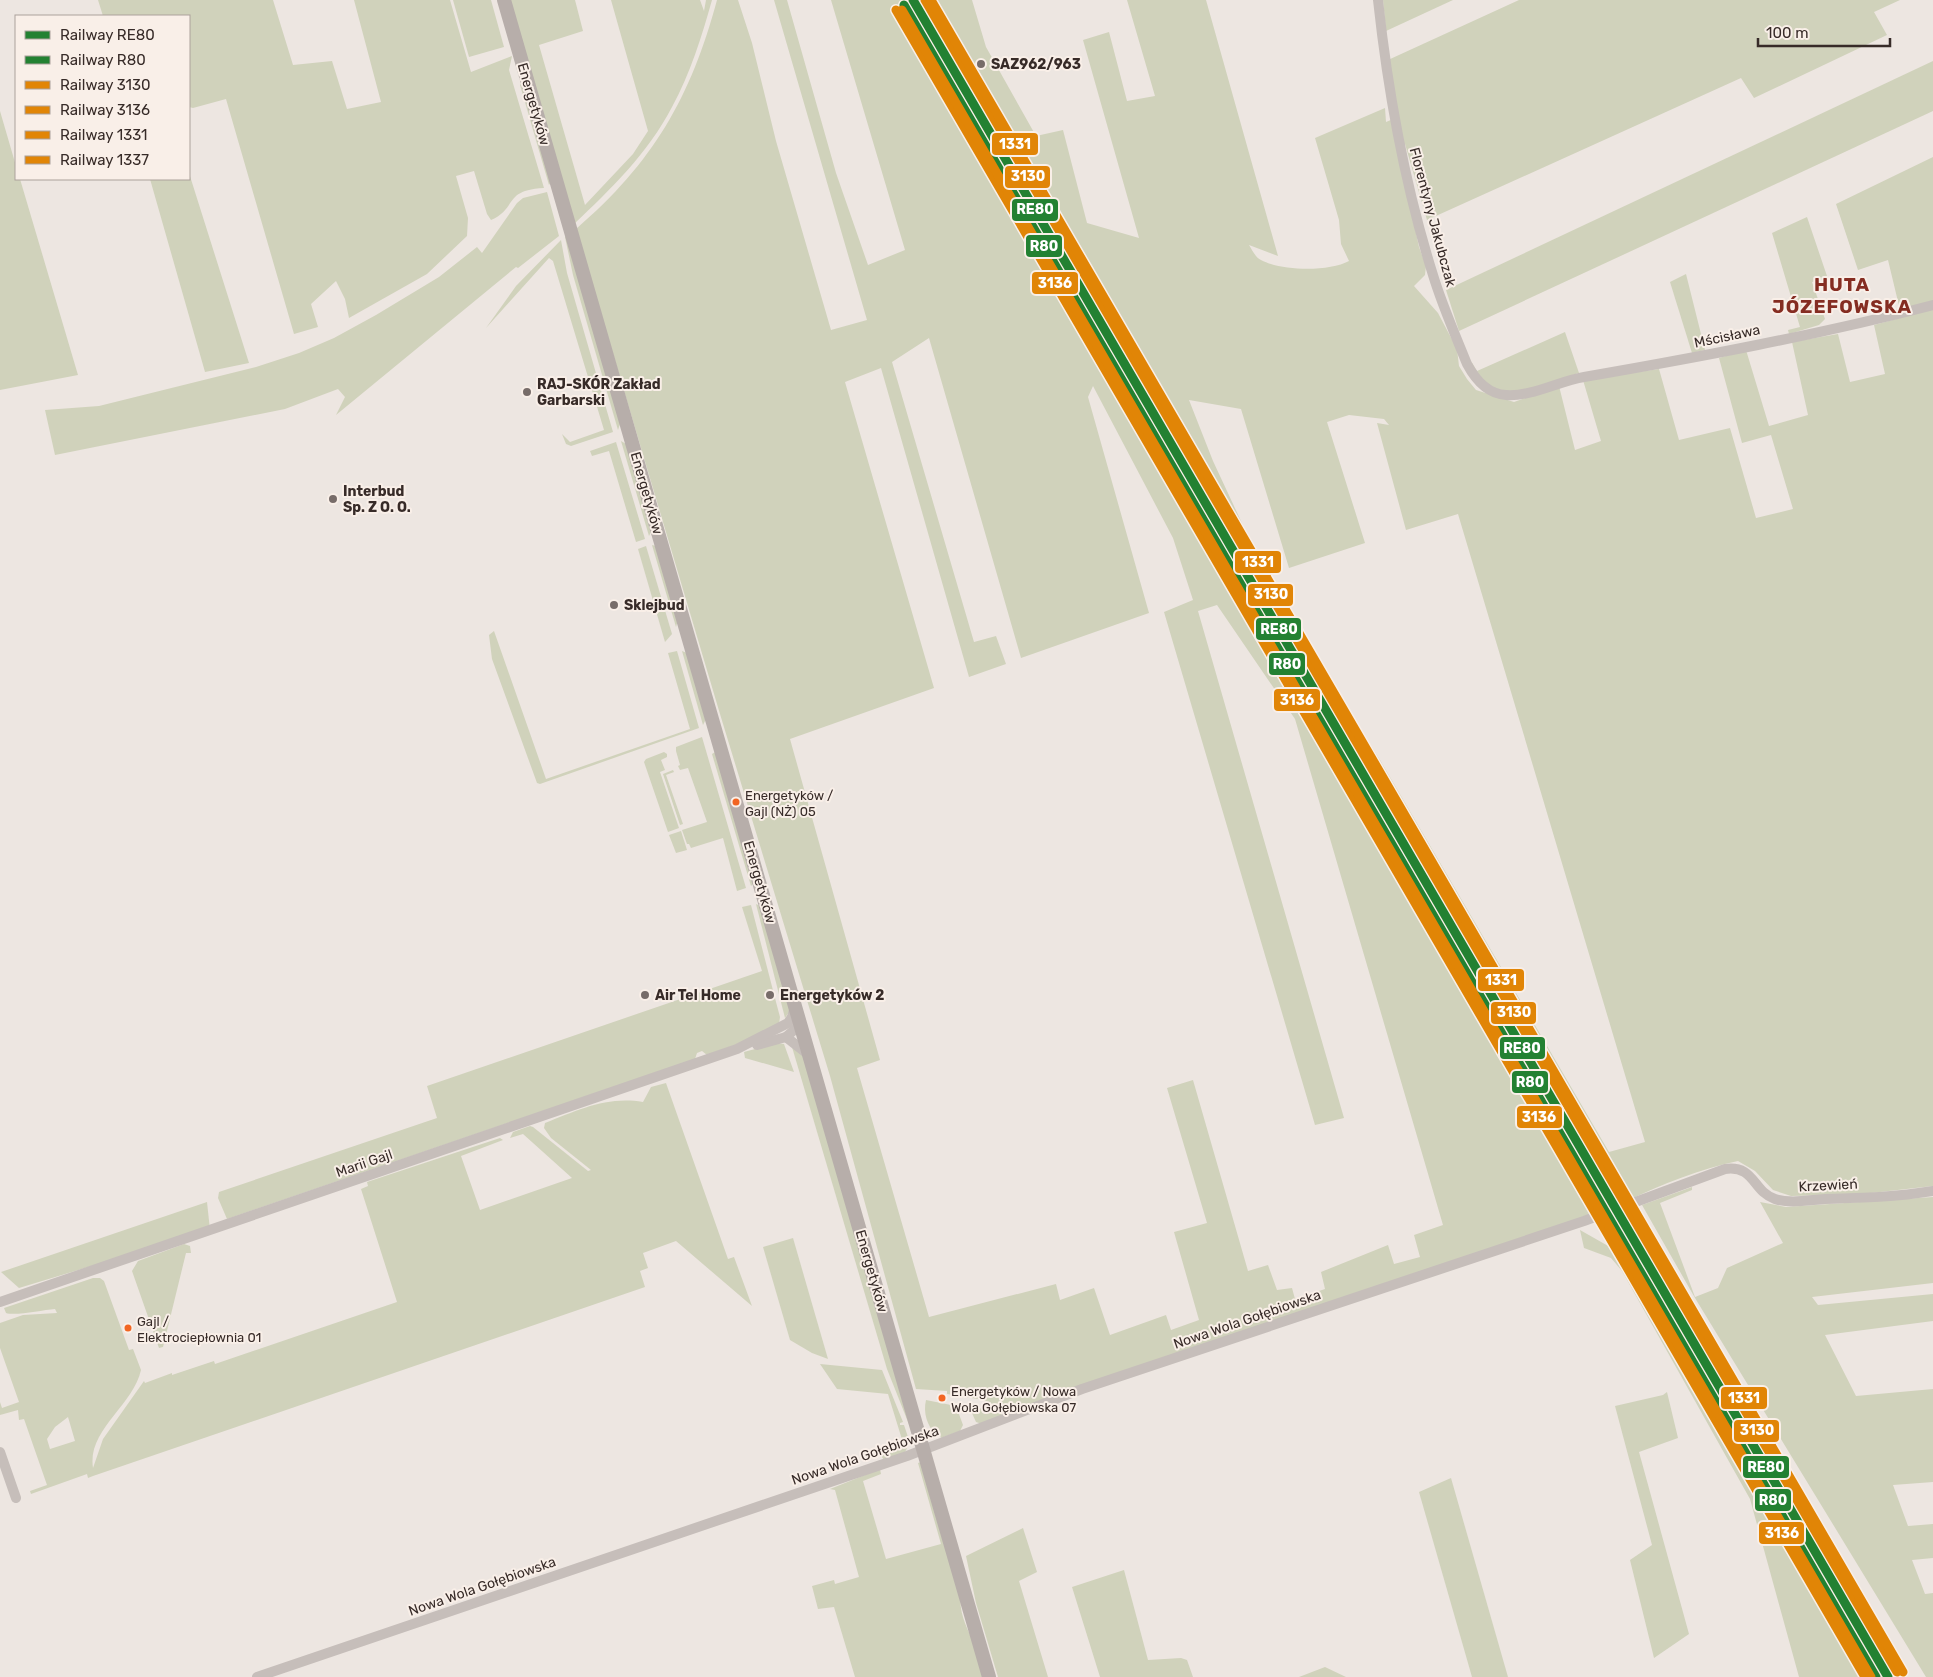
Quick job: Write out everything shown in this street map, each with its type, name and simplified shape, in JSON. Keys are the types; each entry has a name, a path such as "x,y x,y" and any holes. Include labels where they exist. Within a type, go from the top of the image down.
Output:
{"main road":[{"name":"Energetyków","path":"504,0 990,1677"}],"street":[{"name":"Florentyny Jakubczak","path":"1378,0 1395,129 1437,287 1473,376 1490,390 1505,395 1527,394"},
{"name":"Mścisława","path":"1527,394 1550,385 1580,378 1665,363 1933,305"},
{"path":"783,1026 792,1017 795,1003"},
{"name":"Marii Gajl","path":"737,1049 789,1023 801,1024"},
{"name":"Marii Gajl","path":"0,1302 737,1049 786,1037 801,1024"},
{"path":"786,1037 811,1057"},
{"name":"Nowa Wola Gołębiowska","path":"257,1677 924,1449 1082,1389 1584,1221 1725,1169 1736,1168"},
{"name":"Krzewień","path":"1736,1168 1746,1172 1767,1195 1783,1200 1879,1197 1933,1191"},
{"path":"0,1452 16,1498"}],"green space":[{"path":"98,0 273,0 293,65 332,61 347,109 381,102 354,0 450,0 471,72 512,56 509,70 544,188 522,192 512,200 505,210 491,220 487,214 474,171 456,176 468,218 467,236 427,274 349,318 345,299 336,281 311,304 318,327 294,334 226,99 190,107 190,15 103,15"},
{"path":"453,0 491,0 504,47 469,57"},
{"path":"510,0 575,0 583,31 539,45 585,205 633,154 648,131 611,0 700,0 704,11 706,0 712,0 690,68 662,124 628,170 574,224"},
{"path":"717,0 738,0 752,43 776,141 831,330 867,320 774,0 787,0 836,173 868,265 905,250 831,0 901,0 1412,881 1606,1209 1012,1412 978,1399 947,1394 947,1391 916,1389 830,1076 576,229 627,179 648,153 666,126 681,98 707,35","holes":["929,338 1021,658 1149,613 1088,397 1093,386 1173,538 1193,600 1164,612 1315,1125 1344,1118 1198,611 1217,605 1295,719 1443,1225 1414,1235 1420,1257 1394,1264 1388,1245 1321,1272 1325,1289 1295,1299 1292,1288 1277,1290 1268,1265 1248,1271 1193,1080 1167,1088 1207,1223 1174,1232 1199,1320 1171,1330 1166,1315 1110,1335 1094,1288 1060,1300 1056,1284 929,1317 857,1068 880,1060 790,739 934,688 845,382 881,368 969,677 1006,664 996,636 974,642 892,362"]},
{"path":"929,0 972,0 986,47 1036,136 1063,130 1087,223 1139,238 1083,40 1109,32 1127,101 1155,96 1127,0 1206,0 1278,256 1249,245 1259,259 1270,264 1305,269 1330,267 1349,261 1341,244 1339,220 1315,138 1385,108 1386,122 1398,117 1388,60 1519,0 1900,0 1874,12 1887,35 1754,98 1741,78 1427,220 1405,144 1398,147 1419,247 1426,266 1425,275 1414,286 1438,313 1457,349 1459,366 1476,390 1514,402 1559,386 1575,450 1601,441 1583,380 1659,369 1679,440 1730,428 1756,518 1793,509 1771,435 1742,443 1719,358 1746,350 1769,426 1808,415 1792,342 1838,334 1850,382 1885,374 1874,325 1933,309 1933,1186 1862,1194 1791,1196 1773,1190 1755,1171 1738,1161 1681,1178 1627,1201 1152,393","holes":["1189,400 1241,409 1289,568 1365,543 1327,422 1349,415 1384,419 1389,425 1377,423 1406,530 1458,514 1645,1142 1609,1152 1380,760 1268,579 1213,461"]},
{"path":"1383,0 1453,0 1386,31"},
{"path":"1933,61 1933,111 1459,331 1446,290"},
{"path":"522,82 551,182 549,185 520,85"},
{"path":"0,111 15,163 15,180 20,180 78,375 0,390"},
{"path":"1933,157 1933,301 1900,310 1888,260 1858,270 1836,204"},
{"path":"190,176 249,363 205,372 150,180 190,180"},
{"path":"547,192 559,236 518,268 516,267 336,415 345,397 338,389 285,409 55,455 45,410 99,406 256,367 299,353 334,338 439,277 477,247 482,253 517,203 523,198"},
{"path":"1807,217 1828,279 1812,282 1825,319 1819,325 1789,334 1788,330 1800,327 1772,233"},
{"path":"567,235 621,421 618,430 573,275 565,237"},
{"path":"561,240 567,273 613,432 571,446 566,444 562,434 570,442 604,430 553,261 549,258 486,328 516,286"},
{"path":"1686,274 1705,350 1692,353 1670,282"},
{"path":"1565,332 1579,373 1536,388 1512,393 1499,390 1487,383 1477,373 1471,361 1477,371"},
{"path":"621,441 626,444 652,530 649,536"},
{"path":"616,442 645,539 636,542 609,451 592,456 590,451"},
{"path":"652,545 656,546 678,620 676,627"},
{"path":"646,546 672,634 665,642 638,549"},
{"path":"494,631 546,779 690,729 668,653 677,651 699,728 540,784 537,783 492,659 489,635"},
{"path":"682,651 687,653 706,719 703,725"},
{"path":"702,737 746,888 737,891 723,838 691,848 687,844 682,830 707,822 688,768 680,770 678,766 680,765 676,747"},
{"path":"717,751 754,883 751,886 712,754"},
{"path":"664,752 667,754 667,757 661,760 665,770 660,772 679,828 668,832 644,762 646,759"},
{"path":"673,770 674,772 666,775 683,824 680,825 663,774"},
{"path":"681,831 687,850 676,853 669,835"},
{"path":"756,904 760,906 790,1000 789,1012 785,1018"},
{"path":"751,905 780,1017 779,1024 735,1045 707,1055 702,1051 697,1053 695,1059 227,1219 218,1198 219,1192 437,1118 427,1086 762,971 742,907"},
{"path":"776,1043 784,1044 794,1072 745,1058 744,1052"},
{"path":"792,1047 804,1056 910,1427 887,1369"},
{"path":"666,1083 728,1259 734,1257 752,1306 676,1241 643,1253 648,1268 640,1271 645,1287 88,1478 87,1474 31,1494 30,1491 47,1485 24,1419 19,1420 18,1410 0,1415 0,1402 2,1408 19,1402 0,1348 0,1323 23,1315 57,1313 55,1309 10,1314 6,1313 4,1308 93,1278 100,1278 104,1281 129,1350 133,1349 141,1370 129,1395 103,1430 97,1442 93,1454 93,1468 103,1439 144,1381 145,1383 214,1361 215,1364 397,1302 361,1189 368,1186 367,1182 500,1138 503,1140 461,1156 480,1210 572,1178 523,1134 510,1138 513,1132 530,1126 533,1127 588,1171 591,1170 551,1138 544,1128 545,1123 593,1105 617,1101 643,1102 651,1087","holes":["68,1417 75,1441 50,1449 47,1439 55,1427"]},
{"path":"1692,1187 1692,1190 1660,1203 1695,1297 1718,1288 1727,1268 1783,1243 1760,1202 1786,1207 1933,1197 1933,1283 1812,1297 1818,1305 1933,1294 1933,1321 1825,1335 1856,1396 1933,1389 1933,1482 1893,1485 1908,1526 1933,1524 1933,1558 1912,1560 1925,1594 1933,1593 1933,1677 1926,1677 1695,1298 1642,1205"},
{"path":"207,1202 210,1230 19,1288 1,1272"},
{"path":"1580,1230 1617,1251 1864,1677 1799,1677 1750,1499 1622,1271 1611,1258 1584,1248"},
{"path":"793,1238 828,1359 812,1353 790,1340 763,1247"},
{"path":"184,1244 190,1246 191,1253 186,1253 163,1347 159,1348 132,1271 138,1261"},
{"path":"820,1364 882,1370 903,1422 900,1425 904,1425 910,1443 905,1452 884,1460 880,1454 904,1446 888,1394 837,1389"},
{"path":"1667,1392 1678,1438 1639,1452 1689,1634 1654,1658 1630,1560 1652,1545 1615,1406 1663,1395"},
{"path":"926,1400 956,1406 963,1425 960,1431 941,1438 940,1435 936,1435 926,1419"},
{"path":"975,1408 996,1409 1002,1415 982,1424 976,1422 971,1411"},
{"path":"921,1462 961,1592 960,1600 964,1620 984,1677 855,1677 834,1607 818,1609 812,1586 834,1580 835,1584 859,1577 835,1490 830,1489 880,1469 881,1474 863,1481 886,1559 941,1544 918,1463"},
{"path":"1451,1478 1508,1677 1472,1677 1419,1492"},
{"path":"1023,1528 1037,1572 1019,1581 1048,1677 998,1677 976,1603 966,1556"},
{"path":"1124,1570 1148,1660 1181,1658 1187,1660 1193,1677 1100,1677 1072,1587"},
{"path":"1325,1667 1346,1677 1299,1677"}],"rail line":[{"name":"RE80","path":"913,0 1888,1677"},
{"name":"3130","path":"925,0 1897,1672"},
{"name":"1331","path":"931,0 1903,1672"},
{"name":"R80","path":"904,5 1876,1677"},
{"name":"3136","path":"896,10 1865,1677"},
{"name":"1337","path":"902,10 1871,1677"}],"place":[{"name":"SAZ962/963","path":"981,64"},
{"name":"RAJ-SKÓR Zakład Garbarski","path":"527,392"},
{"name":"Interbud Sp. Z O. O.","path":"333,499"},
{"name":"Sklejbud","path":"614,605"},
{"name":"Energetyków / Gajl (NŻ) 05","path":"736,802"},
{"name":"Air Tel Home","path":"645,995"},
{"name":"Energetyków 2","path":"770,995"},
{"name":"Gajl / Elektrociepłownia 01","path":"128,1328"},
{"name":"Energetyków / Nowa Wola Gołębiowska 07","path":"942,1398"}],"district":[{"name":"HUTA JÓZEFOWSKA","path":"1842,295"}]}
